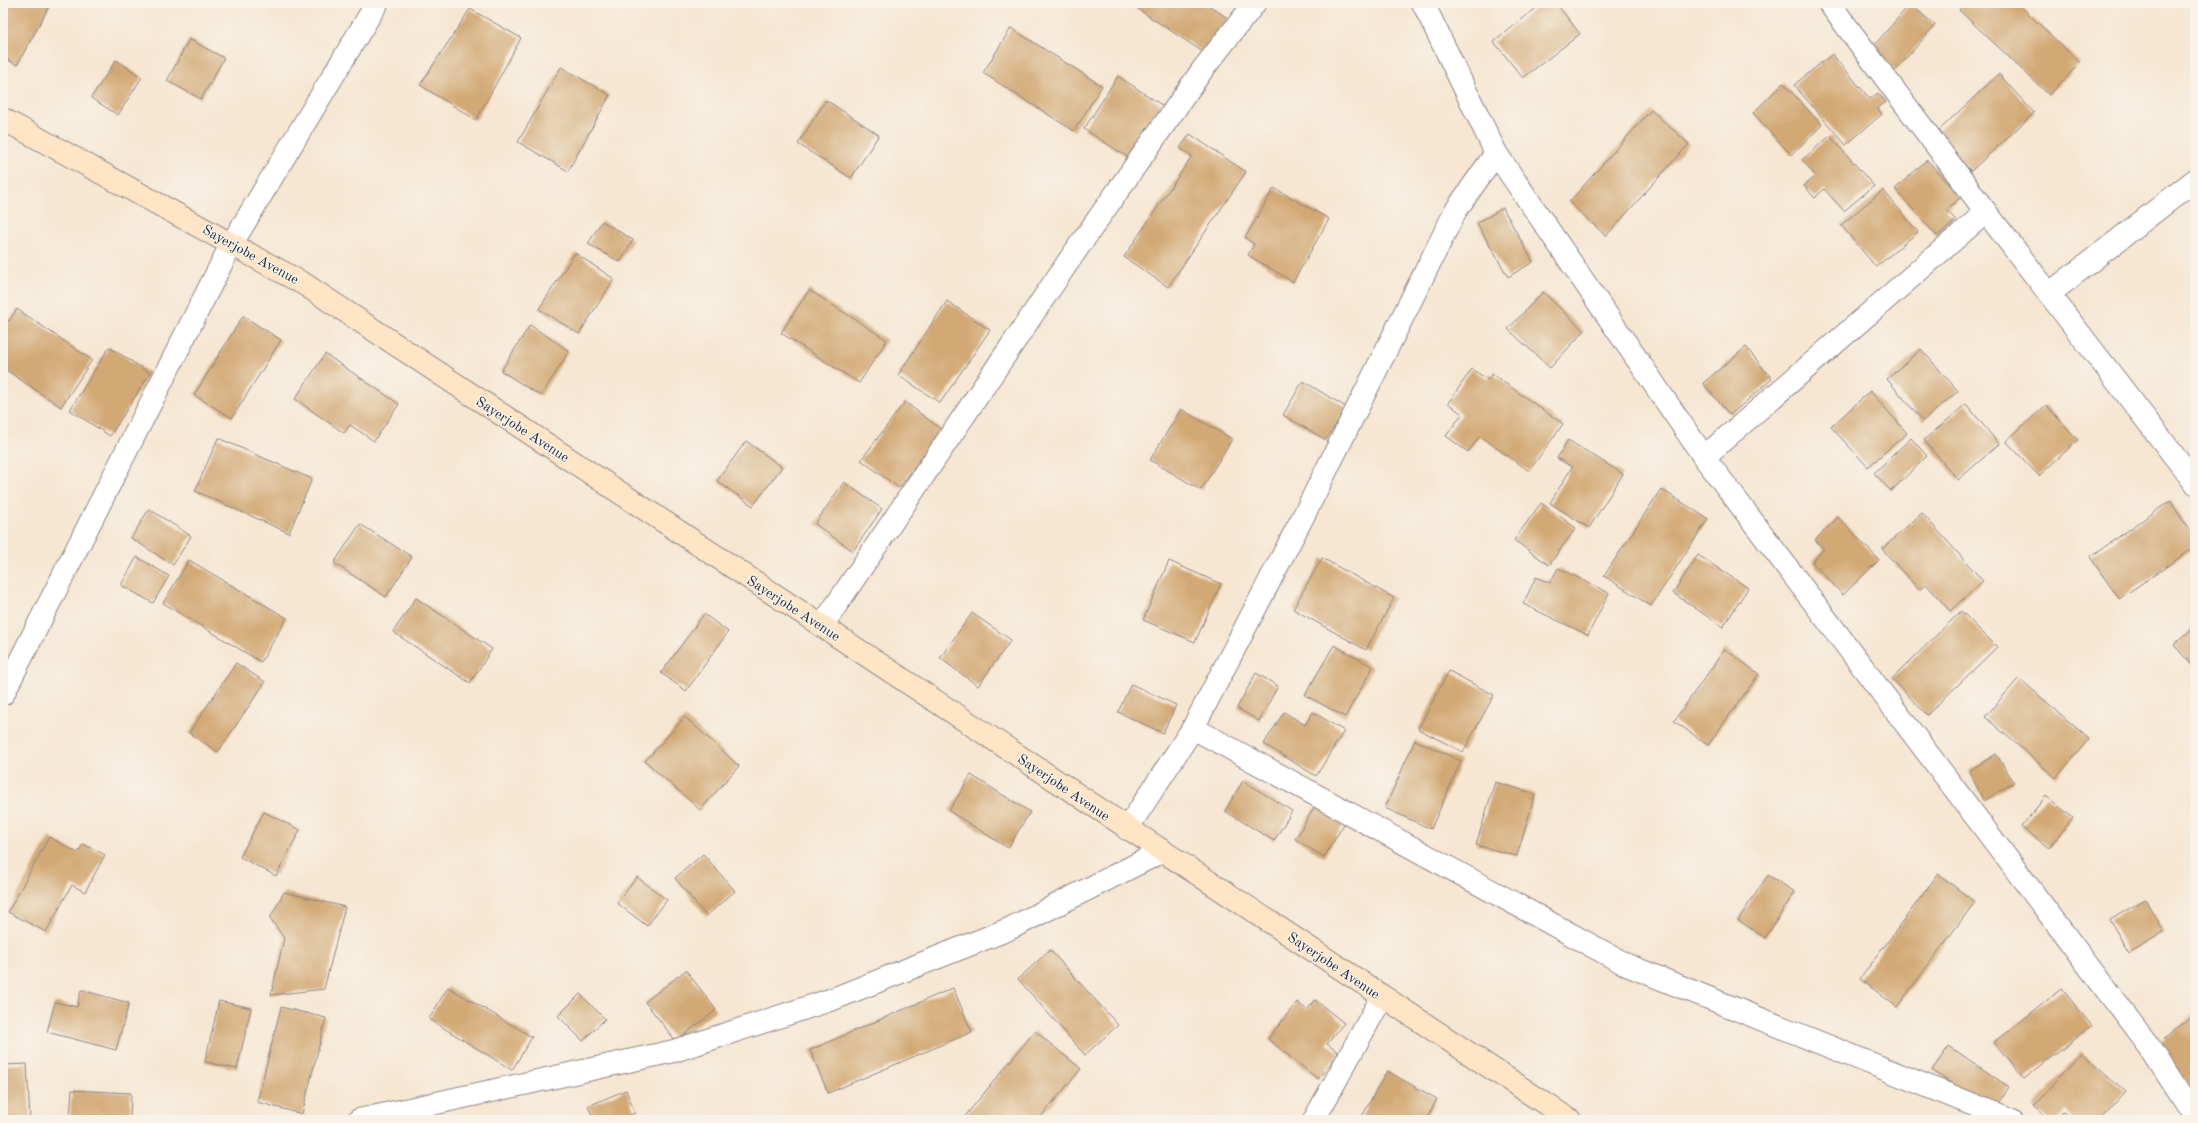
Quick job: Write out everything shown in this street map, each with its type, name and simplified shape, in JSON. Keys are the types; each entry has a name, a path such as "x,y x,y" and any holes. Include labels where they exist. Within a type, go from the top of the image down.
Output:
{"street":[{"path":"3,694 231,244 377,3"},
{"path":"822,626 1070,259 1204,69 1255,3"},
{"path":"1423,3 1496,153 1704,457 2151,1050 2195,1117"},
{"path":"1829,3 1986,212 2195,483"},
{"name":"Sayerjobe Avenue","path":"3,119 304,284 1127,829 1163,851 1570,1120"},
{"path":"1127,829 1193,728 1306,511 1456,210 1496,153"},
{"path":"2049,294 2195,180"},
{"path":"1704,457 1986,212"},
{"path":"1193,728 1627,965 2011,1120"},
{"path":"359,1120 394,1117 674,1052 833,999 1009,929 1163,851"},
{"path":"1314,1120 1382,997"}],"building":[{"path":"3,3 51,3 17,65 3,57"},
{"path":"1129,3 1205,3 1229,19 1206,54"},
{"path":"1542,3 1556,3 1580,34 1523,78 1494,42"},
{"path":"1965,3 2017,3 2080,63 2049,95 1959,10"},
{"path":"1910,4 1935,25 1896,70 1871,49"},
{"path":"470,9 521,38 476,120 420,85"},
{"path":"1011,28 1102,86 1074,131 983,73"},
{"path":"189,39 224,58 201,99 167,81"},
{"path":"1832,54 1870,99 1878,93 1886,102 1877,108 1882,114 1846,145 1794,85"},
{"path":"116,60 142,77 118,115 91,98"},
{"path":"561,67 610,95 568,171 518,142"},
{"path":"1999,74 2034,113 1971,171 1936,133"},
{"path":"1118,76 1166,108 1132,160 1084,129"},
{"path":"1783,83 1822,125 1791,155 1753,113"},
{"path":"826,100 879,135 851,178 798,144"},
{"path":"1651,110 1689,144 1606,236 1569,202"},
{"path":"1190,134 1246,172 1168,287 1124,257 1192,156 1180,148"},
{"path":"1830,136 1874,186 1844,211 1824,189 1815,198 1804,186 1816,176 1802,160"},
{"path":"1927,160 1961,197 1946,210 1956,220 1937,236 1895,189"},
{"path":"1274,188 1329,219 1293,282 1248,255 1254,244 1245,238"},
{"path":"1883,190 1918,232 1876,267 1841,225"},
{"path":"1503,208 1533,262 1508,277 1477,223"},
{"path":"602,221 633,240 620,262 588,244"},
{"path":"575,253 614,279 579,334 539,309"},
{"path":"809,290 887,340 859,383 781,333"},
{"path":"1543,292 1584,331 1550,368 1508,329"},
{"path":"947,301 990,330 940,403 898,375"},
{"path":"17,309 92,360 61,407 3,368 3,317 9,321"},
{"path":"243,316 281,340 232,418 194,395"},
{"path":"530,325 569,351 541,396 501,371"},
{"path":"109,347 150,373 110,436 70,410"},
{"path":"1746,347 1772,379 1730,415 1703,383"},
{"path":"1921,349 1958,391 1923,421 1887,379"},
{"path":"325,354 399,404 374,441 350,425 344,433 295,399"},
{"path":"1472,369 1488,380 1492,374 1563,424 1529,471 1480,436 1468,452 1446,436 1462,414 1448,403"},
{"path":"1303,381 1346,407 1326,440 1283,415"},
{"path":"1870,391 1907,433 1868,467 1831,427"},
{"path":"905,402 942,430 899,488 861,460"},
{"path":"1966,404 1999,444 1958,480 1924,440"},
{"path":"2046,405 2078,440 2039,476 2006,441"},
{"path":"1181,409 1232,439 1201,490 1150,460"},
{"path":"218,438 312,479 289,533 195,491"},
{"path":"1911,438 1927,456 1891,491 1874,473"},
{"path":"1568,440 1623,474 1589,528 1550,503 1572,467 1557,458"},
{"path":"746,441 782,467 753,506 717,481"},
{"path":"844,482 882,509 853,551 815,524"},
{"path":"1661,489 1708,519 1651,606 1604,576"},
{"path":"2170,501 2195,538 2195,547 2119,599 2090,557"},
{"path":"1541,503 1576,528 1549,565 1514,540"},
{"path":"149,509 191,536 173,565 131,538"},
{"path":"1922,513 1983,581 1950,611 1926,584 1919,590 1882,549"},
{"path":"1838,517 1879,560 1843,595 1812,562 1824,549 1815,540"},
{"path":"360,524 412,557 386,597 334,563"},
{"path":"1698,555 1748,588 1723,627 1673,593"},
{"path":"137,557 169,576 153,603 121,585"},
{"path":"1322,558 1394,598 1366,650 1293,609"},
{"path":"189,560 287,618 261,662 163,603"},
{"path":"1169,561 1221,584 1195,642 1143,620"},
{"path":"1558,568 1609,593 1588,635 1523,604 1536,577 1550,583"},
{"path":"416,598 492,649 470,683 393,632"},
{"path":"1961,611 1997,647 1927,715 1892,679"},
{"path":"972,613 1011,640 978,686 940,658"},
{"path":"704,614 728,632 686,691 661,673"},
{"path":"2195,626 2195,669 2174,645"},
{"path":"1334,645 1373,667 1345,717 1305,695"},
{"path":"1725,649 1759,674 1708,745 1674,721"},
{"path":"236,663 265,682 218,752 189,733"},
{"path":"1449,671 1494,695 1463,752 1418,729"},
{"path":"1256,673 1278,686 1259,721 1237,708"},
{"path":"2019,678 2089,739 2056,778 1985,717"},
{"path":"1131,684 1176,705 1163,733 1118,712"},
{"path":"1284,712 1305,725 1313,712 1344,731 1316,776 1264,744"},
{"path":"685,717 739,766 700,810 645,761"},
{"path":"1415,740 1461,761 1431,829 1385,808"},
{"path":"1996,754 2014,782 1984,801 1969,771"},
{"path":"971,775 1030,812 1008,848 949,811"},
{"path":"1243,781 1292,811 1274,841 1225,811"},
{"path":"1495,782 1535,794 1517,856 1476,845"},
{"path":"1323,793 1352,811 1324,857 1295,839"},
{"path":"2046,796 2073,818 2049,848 2021,827"},
{"path":"264,812 300,830 276,876 240,857"},
{"path":"49,837 78,853 83,844 105,855 85,892 72,885 46,932 8,912"},
{"path":"703,854 735,891 706,916 675,878"},
{"path":"1938,874 1975,902 1897,1007 1860,979"},
{"path":"1768,875 1795,892 1765,938 1738,920"},
{"path":"637,877 667,900 647,926 617,903"},
{"path":"284,892 345,907 324,989 271,995 284,938 270,918"},
{"path":"2145,899 2164,932 2129,953 2110,920"},
{"path":"1050,950 1118,1025 1085,1055 1018,979"},
{"path":"686,970 716,1010 676,1041 645,1002"},
{"path":"448,987 532,1037 512,1070 429,1019"},
{"path":"953,988 972,1032 828,1093 810,1050"},
{"path":"2062,989 2092,1026 2024,1079 1994,1042"},
{"path":"81,990 129,1003 116,1050 47,1032 55,1002 77,1007"},
{"path":"580,994 605,1019 583,1041 558,1016"},
{"path":"1315,1000 1344,1023 1327,1044 1339,1053 1318,1079 1268,1039 1297,1002 1307,1010"},
{"path":"219,1001 251,1008 237,1069 205,1062"},
{"path":"281,1007 326,1018 302,1114 257,1102"},
{"path":"2195,1013 2195,1083 2190,1087 2156,1046"},
{"path":"1035,1031 1081,1069 1038,1120 962,1120"},
{"path":"1949,1046 2009,1087 1992,1112 1932,1070"},
{"path":"2081,1052 2125,1091 2099,1120 2075,1120 2065,1111 2056,1120 2049,1120 2033,1106"},
{"path":"27,1064 30,1120 3,1120 3,1065"},
{"path":"1387,1071 1437,1099 1426,1120 1360,1120"},
{"path":"72,1090 131,1093 130,1120 70,1118"},
{"path":"626,1090 635,1113 618,1120 594,1120 588,1106"}]}
